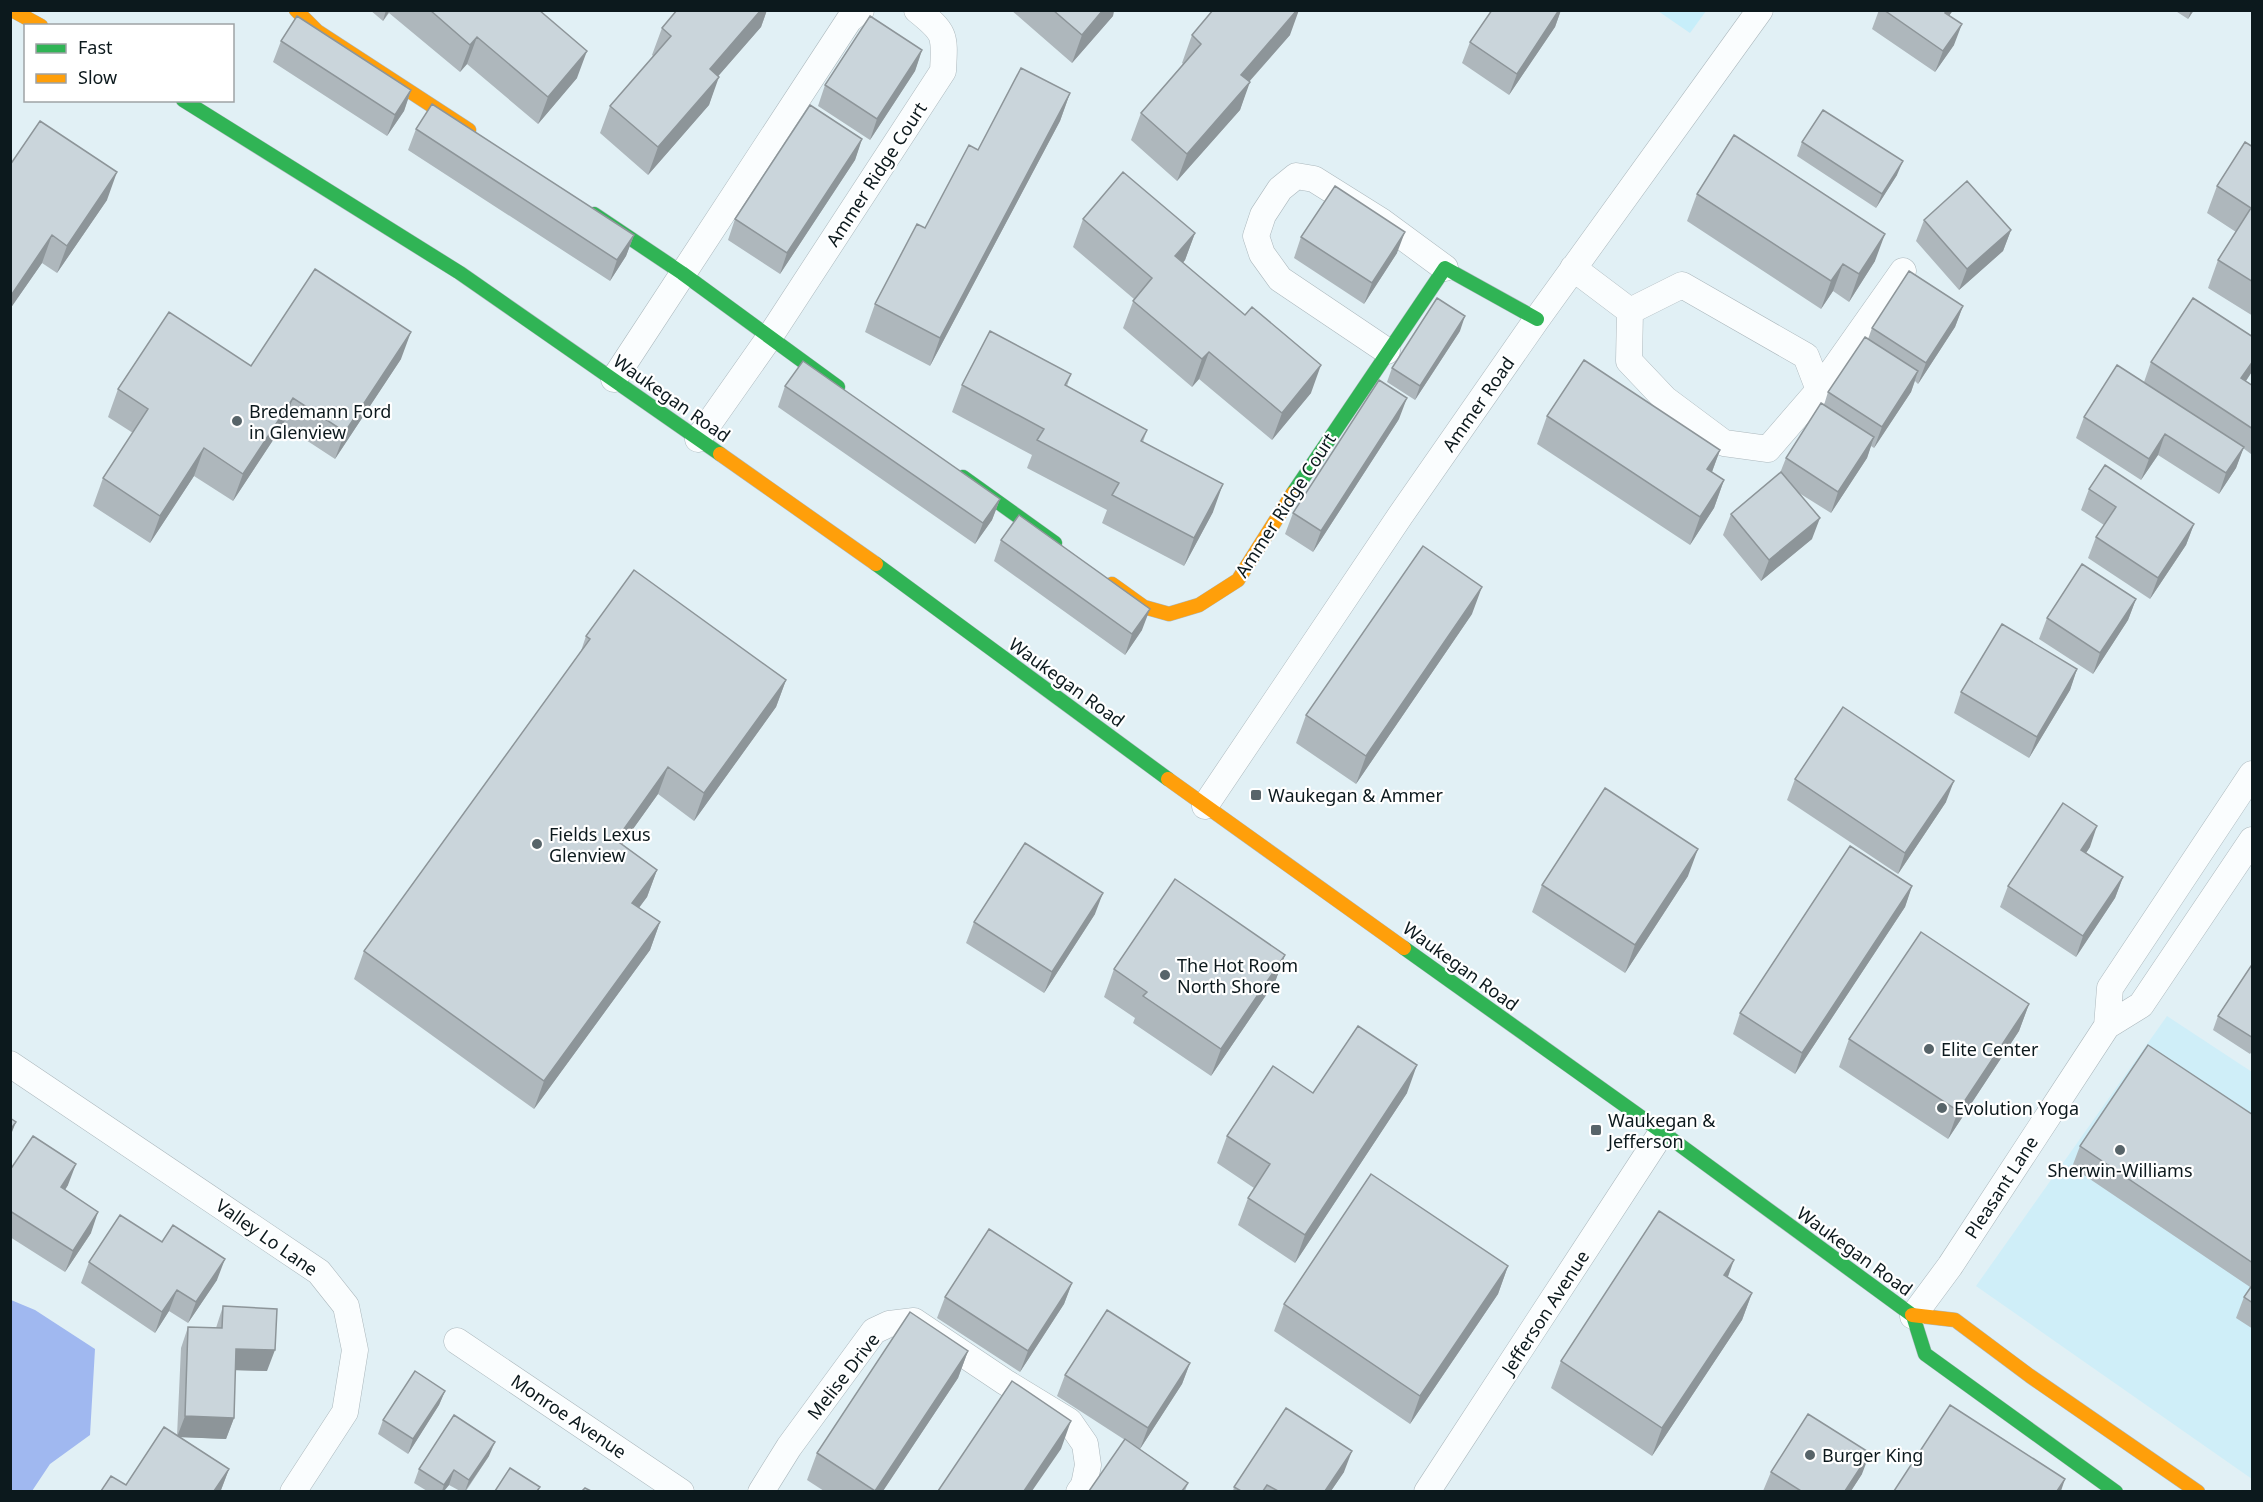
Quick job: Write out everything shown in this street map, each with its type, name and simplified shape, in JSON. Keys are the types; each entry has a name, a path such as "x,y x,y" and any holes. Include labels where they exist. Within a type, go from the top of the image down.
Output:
{"main road":[{"path":"12,10 37,24"},
{"path":"296,10 317,31 478,136"},
{"name":"Waukegan Road","path":"186,102 460,273 614,379 864,555 1205,806 1662,1132 1913,1316 1955,1320 2030,1376 2198,1491"},
{"path":"585,208 682,273 846,393"},
{"path":"1445,268 1537,318"},
{"name":"Ammer Ridge Court","path":"1106,579 1144,607 1169,614 1199,605 1238,580 1387,351 1445,268"},
{"path":"951,469 1067,552"},
{"name":"Waukegan Road","path":"1913,1316 1925,1354 2116,1491"}],"street":[{"path":"614,379 849,20 861,10"},
{"name":"Ammer Ridge Court","path":"698,439 768,338 943,70 944,40 937,26 917,10"},
{"name":"Ammer Road","path":"1205,806 1400,516 1537,318 1761,10"},
{"path":"1387,351 1280,279 1263,254 1256,236 1263,215 1280,189 1296,176 1314,179 1381,221 1445,268"},
{"path":"1573,268 1630,311"},
{"path":"1630,311 1629,361 1665,399 1724,442 1768,449 1820,390 1903,271"},
{"path":"1630,311 1682,285 1806,356 1820,390"},
{"name":"Pleasant Lane","path":"2107,1026 2110,988 2248,791"},
{"name":"Pleasant Lane","path":"1913,1316 1950,1266 2107,1026 2141,1005 2253,840"},
{"name":"Valley Lo Lane","path":"10,1064 320,1272 346,1306 355,1350 345,1412 293,1491"},
{"name":"Jefferson Avenue","path":"1427,1491 1662,1132"},
{"name":"Melise Drive","path":"761,1491 789,1447 874,1331 889,1324 914,1321 1005,1382 1069,1421 1085,1444 1088,1465 1084,1485 1079,1491"},
{"name":"Monroe Avenue","path":"457,1341 681,1491"}],"shaded area":[{"path":"1706,10 1690,33 1658,11"},
{"path":"2167,1016 2252,1072 2252,1479 1976,1286"}],"water":[{"path":"11,1300 35,1310 95,1349 90,1435 50,1464 32,1491 11,1491"}],"building":[{"path":"430,10 539,10 587,51 548,97 477,37 470,45"},
{"path":"677,10 761,10 710,69 719,77 658,147 610,106 671,36 662,28"},
{"path":"1053,10 1103,10 1082,35"},
{"path":"1213,10 1297,10 1241,75 1250,82 1187,154 1141,113 1201,44 1192,35"},
{"path":"1492,10 1559,10 1517,74 1470,42"},
{"path":"1884,10 1946,10 1945,13 1962,24 1943,51"},
{"path":"297,16 411,90 395,115 281,41"},
{"path":"870,16 922,50 877,119 825,85"},
{"path":"1021,68 1070,93 940,338 875,304 917,224 925,228 969,145 978,150"},
{"path":"432,104 634,235 617,260 416,129"},
{"path":"810,105 862,139 787,253 735,219"},
{"path":"1823,110 1903,161 1882,194 1802,142"},
{"path":"40,121 117,172 67,246 52,235 10,297 10,165"},
{"path":"1734,135 1885,234 1859,274 1843,264 1831,281 1697,194"},
{"path":"2245,142 2253,147 2253,282 2218,260 2251,208 2217,186"},
{"path":"1123,172 1195,233 1175,256 1245,315 1252,307 1321,365 1282,413 1209,352 1202,359 1133,301 1152,278 1083,219"},
{"path":"1967,181 2011,230 1967,269 1924,220"},
{"path":"1335,186 1405,232 1372,283 1301,237"},
{"name":"Bredemann Ford in Glenview","path":"315,269 411,332 345,432 293,398 243,474 204,448 160,516 103,478 148,409 118,389 169,312 251,366"},
{"path":"1909,271 1963,306 1926,363 1872,328"},
{"path":"1437,298 1465,316 1420,386 1392,368"},
{"path":"2193,298 2253,337 2253,361 2241,378 2253,386 2253,429 2151,362"},
{"path":"990,331 1071,374 1065,385 1147,430 1141,441 1223,484 1194,538 1112,495 1119,483 1037,440 1044,429 962,385"},
{"path":"1865,337 1918,371 1882,427 1828,392"},
{"path":"1584,360 1720,450 1707,469 1724,480 1700,517 1547,416"},
{"path":"803,361 1000,499 983,523 785,386"},
{"path":"2117,365 2244,447 2226,473 2165,434 2149,459 2084,417"},
{"path":"1379,380 1407,398 1321,531 1293,513"},
{"path":"1821,403 1874,437 1838,492 1786,458"},
{"path":"2105,465 2194,524 2158,578 2096,537 2116,507 2089,489"},
{"path":"1781,472 1820,518 1769,560 1731,514"},
{"path":"1019,515 1150,609 1132,634 1001,540"},
{"path":"1423,546 1482,587 1366,756 1306,715"},
{"path":"2082,564 2136,599 2100,653 2047,618"},
{"name":"Fields Lexus Glenview","path":"634,570 786,680 704,793 668,767 616,840 657,870 632,903 660,922 544,1081 364,951 590,639 586,636"},
{"path":"2002,624 2077,669 2037,737 1961,692"},
{"path":"1843,707 1954,781 1905,853 1795,779"},
{"path":"1605,788 1698,849 1635,945 1542,885"},
{"path":"2063,803 2097,826 2081,850 2123,877 2083,936 2008,886"},
{"path":"1025,843 1103,893 1052,972 974,922"},
{"path":"1850,846 1912,886 1802,1053 1740,1013"},
{"path":"1175,879 1285,955 1221,1049 1143,996 1147,992 1114,969"},
{"name":"Elite Center","path":"1921,932 2029,1004 1958,1111 1849,1039"},
{"path":"2253,963 2253,1038 2218,1016"},
{"path":"1358,1026 1417,1065 1305,1235 1248,1198 1270,1164 1227,1136 1273,1066 1313,1093"},
{"path":"2148,1045 2253,1115 2253,1263 2080,1146"},
{"path":"10,1118 16,1122 10,1130"},
{"path":"33,1136 76,1164 61,1187 98,1212 73,1251 10,1211 10,1170"},
{"path":"1371,1174 1508,1266 1420,1396 1284,1304"},
{"path":"1659,1211 1734,1260 1724,1275 1752,1293 1662,1428 1561,1361"},
{"path":"120,1215 162,1242 173,1225 225,1259 196,1302 177,1290 162,1312 89,1262"},
{"path":"989,1229 1072,1283 1028,1351 945,1297"},
{"path":"2253,1284 2253,1303 2244,1297"},
{"path":"223,1306 277,1309 275,1350 236,1349 234,1418 185,1416 188,1327 222,1328"},
{"path":"1107,1310 1190,1363 1148,1428 1065,1375"},
{"path":"910,1312 968,1351 875,1491 817,1453"},
{"path":"415,1371 445,1391 413,1439 383,1420"},
{"path":"1012,1381 1071,1421 1024,1491 938,1491"},
{"path":"1950,1405 2065,1479 2057,1491 1894,1491"},
{"path":"1286,1408 1352,1451 1325,1491 1278,1491 1267,1485 1263,1491 1241,1491 1234,1487"},
{"path":"1808,1414 1870,1453 1845,1491 1801,1491 1771,1472"},
{"path":"454,1415 495,1442 469,1480 454,1470 444,1485 419,1469"},
{"path":"164,1427 229,1469 214,1491 101,1491 111,1476 126,1485"},
{"path":"1125,1439 1188,1483 1182,1491 1089,1491"},
{"path":"510,1468 540,1487 537,1491 495,1491"}],"traffic: fast":[{"path":"186,102 460,273 720,454"},
{"path":"594,214 682,273 838,387"},
{"path":"1293,493 1445,268 1537,319"},
{"path":"963,477 1055,543"},
{"path":"876,564 1168,779"},
{"path":"1404,948 1662,1132 1912,1315"},
{"path":"1913,1316 1925,1354 2116,1492"}],"traffic: slow":[{"path":"12,10 37,24"},
{"path":"296,10 317,31 469,130"},
{"path":"720,454 876,564"},
{"path":"1112,584 1144,607 1169,614 1199,605 1238,580 1293,493"},
{"path":"1168,779 1404,948"},
{"path":"1912,1315 1955,1320 2030,1376 2198,1492"}],"place":[{"name":"Bredemann Ford in Glenview","path":"237,421"},
{"name":"Waukegan & Ammer","path":"1256,795"},
{"name":"Fields Lexus Glenview","path":"537,844"},
{"name":"The Hot Room North Shore","path":"1165,975"},
{"name":"Elite Center","path":"1929,1049"},
{"name":"Evolution Yoga","path":"1942,1108"},
{"name":"Waukegan & Jefferson","path":"1596,1130"},
{"name":"Sherwin-Williams","path":"2120,1150"},
{"name":"Burger King","path":"1810,1455"}]}
